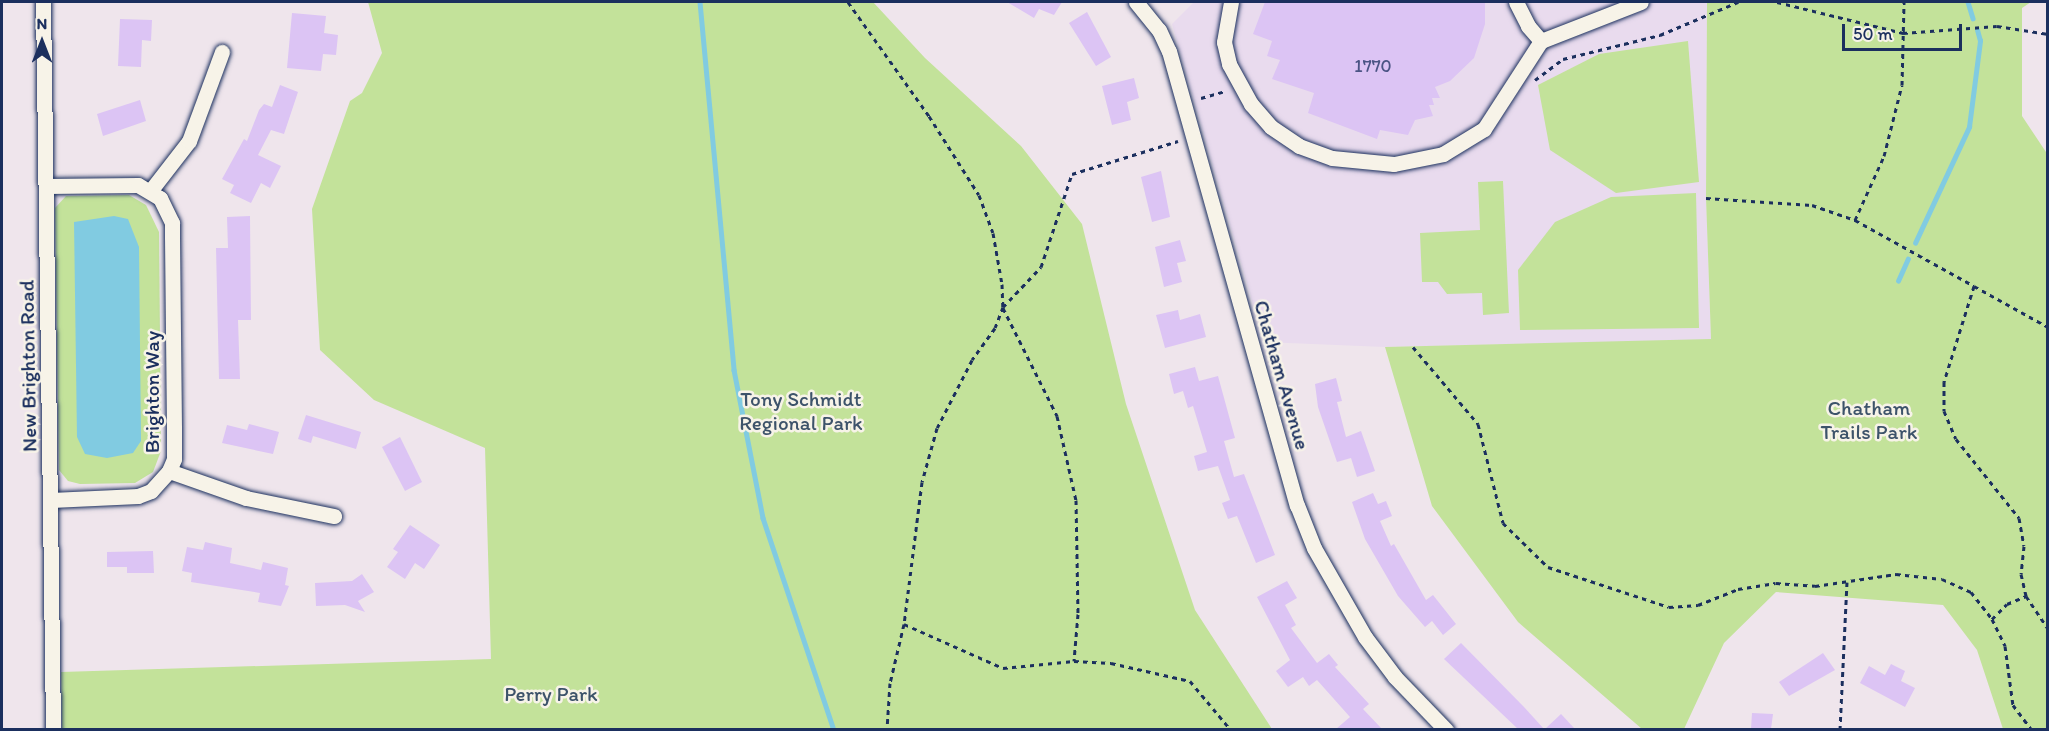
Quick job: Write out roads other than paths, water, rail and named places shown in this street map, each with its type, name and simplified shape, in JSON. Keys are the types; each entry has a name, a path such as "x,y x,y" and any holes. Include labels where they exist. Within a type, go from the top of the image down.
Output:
{"street":[{"name":"New Brighton Road","path":"43,2 53,729"},
{"name":"Chatham Avenue","path":"1136,2 1159,30 1169,51 1297,505 1314,548 1365,638 1395,677 1446,729"},
{"path":"1231,2 1226,50 1233,74 1251,104 1271,127 1299,146 1332,158 1362,163 1412,162 1443,154 1467,142 1484,129 1541,41 1641,2"},
{"path":"1516,2 1528,26 1541,41"},
{"path":"46,186 124,184 151,190 189,141 222,52"},
{"name":"Brighton Way","path":"51,500 138,496 157,486 169,471 174,428 172,222 160,198 151,190"},
{"path":"169,471 246,498 334,516"}],"water":[{"path":"114,216 128,219 139,247 141,441 133,453 107,458 85,454 77,437 74,222"}],"waterway":[{"path":"700,2 734,370 763,518 834,730"},
{"path":"1968,2 1973,18"},
{"path":"1915,243 1969,127 1980,41 1977,30"},
{"path":"1898,281 1908,259"}],"park label":[{"name":"Tony Schmidt Regional Park","path":"801,411"},
{"name":"Chatham Trails Park","path":"1869,420"},
{"name":"Perry Park","path":"551,694"}]}
